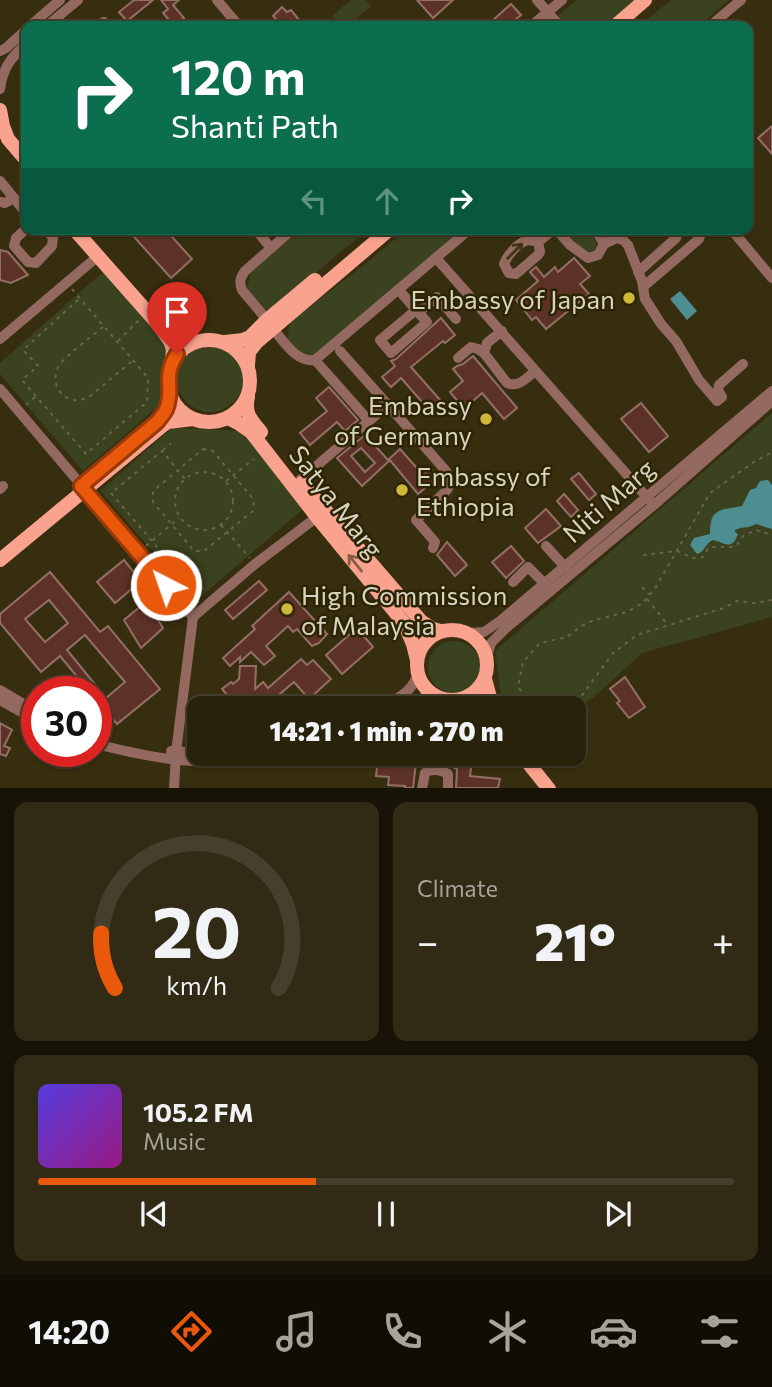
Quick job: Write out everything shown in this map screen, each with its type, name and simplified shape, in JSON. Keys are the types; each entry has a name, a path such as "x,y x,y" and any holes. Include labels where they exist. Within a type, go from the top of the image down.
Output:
{"main road":[{"path":"621,21 645,0"},
{"path":"634,21 658,0"},
{"path":"0,110 8,139 21,154"},
{"path":"0,142 21,166"},
{"path":"0,560 157,422 166,410 173,349 170,341 148,312 79,235"},
{"path":"0,554 168,422 193,419 207,422 228,418 240,409 248,397 251,375 248,365 238,351 223,342 187,338 172,331 91,235"},
{"path":"248,365 249,352 270,325 369,235"},
{"path":"223,342 247,339 270,325 382,235"},
{"path":"170,366 182,349 201,340"},
{"path":"169,391 178,407 193,419"},
{"name":"Satya Marg","path":"248,397 249,419 418,617 440,631"},
{"name":"Satya Marg","path":"228,418 251,432 404,623 413,644 417,666"},
{"path":"440,696 424,686 417,666 423,645 430,637 450,629 468,633 481,645 486,656 488,665 485,679 478,690 469,696"},
{"path":"485,679 490,696"},
{"path":"531,766 548,788"},
{"path":"543,766 559,788"}],"street":[{"path":"36,21 60,0"},
{"path":"53,21 78,0"},
{"path":"217,0 235,21"},
{"path":"537,0 556,21"},
{"path":"537,21 562,0"},
{"path":"716,21 741,0"},
{"path":"0,51 21,34"},
{"path":"0,89 7,66 21,49"},
{"path":"0,181 21,207"},
{"path":"0,202 5,204 14,198"},
{"path":"21,234 16,238 15,246 28,262 36,263 52,246 50,235"},
{"path":"260,235 271,248"},
{"path":"286,235 245,271 239,284 296,355 309,361 315,360 463,235"},
{"path":"538,242 547,235"},
{"path":"561,235 588,258 598,255 604,244 617,238 628,245 645,299 676,341 699,380 718,401 722,397 718,390 719,385 743,364"},
{"path":"599,235 604,244"},
{"path":"638,272 677,235"},
{"path":"643,287 697,235"},
{"path":"736,235 772,278"},
{"path":"0,339 97,257"},
{"path":"436,258 650,501"},
{"path":"398,290 417,311 437,297 456,319"},
{"path":"484,353 487,343 502,331"},
{"path":"458,358 471,347 478,349 511,385 521,382 535,371"},
{"path":"340,351 446,471 450,480 447,490 416,520 433,538 433,548"},
{"path":"315,360 369,421"},
{"path":"0,389 193,617"},
{"name":"Niti Marg","path":"486,656 491,643 505,629 650,501 669,478 772,391"},
{"name":"Niti Marg","path":"468,633 484,632 495,625 772,401"},
{"path":"300,480 388,405"},
{"path":"174,788 193,617 317,516"},
{"path":"546,546 565,567"},
{"path":"513,582 528,567 545,584"},
{"path":"400,696 408,691 416,680 417,666"},
{"path":"0,690 21,702"},
{"path":"0,700 21,712"},
{"path":"112,740 176,756 187,755"},
{"path":"112,746 187,757"},
{"path":"439,770 440,766"},
{"path":"422,788 426,771 439,770 448,774 448,788"}],"path":[{"path":"67,283 80,298 104,326 117,342 133,360 148,378 147,402 86,454 22,380 38,366 23,350 80,298"},
{"path":"117,342 148,312"},
{"path":"104,326 60,364 55,378 60,393 66,398 81,401 133,360"},
{"path":"19,412 36,397"},
{"path":"163,554 111,494 171,443"},
{"path":"203,449 212,450 254,500 253,511 204,551 194,551 153,502 153,491 178,470 203,449"},
{"path":"162,451 186,479"},
{"path":"524,696 518,686 523,662 540,643 567,637 594,620 627,612 643,604 656,587 710,493 772,452"},
{"path":"225,482 254,458"},
{"path":"192,474 214,474 225,482 232,495 232,506 228,517 221,524 210,529 199,529 188,525 180,517 175,507 175,496 179,485 192,474"},
{"path":"138,553 180,517"},
{"path":"221,524 255,564"},
{"path":"763,533 765,528"},
{"path":"643,555 677,551 693,558 703,557 709,547 733,547 743,536 756,530 772,535"},
{"path":"642,587 650,595"},
{"path":"647,599 669,626"},
{"path":"581,696 613,653 637,635 724,608 737,601 755,603 772,600"}],"green space":[{"path":"351,0 366,0 371,6 353,21 336,21 332,16"},
{"path":"577,0 639,0 614,21 562,21 558,15"},
{"path":"671,0 729,0 705,21 645,21"},
{"path":"295,235 362,235 274,310 262,309 247,288 251,272"},
{"path":"400,235 456,235 313,358 305,357 287,342 291,321"},
{"path":"567,235 591,235 596,247 587,255"},
{"path":"104,271 167,344 161,404 83,471 0,374 0,363"},
{"path":"203,346 217,346 229,351 238,360 243,379 241,392 234,403 217,412 203,412 191,407 182,398 177,386 177,372 182,360 191,351"},
{"path":"772,413 772,617 642,653 586,702 586,696 501,696 495,651"},
{"path":"172,428 243,431 302,510 196,601 100,491"},
{"path":"454,641 464,643 472,649 478,657 478,677 472,685 464,691 454,693 444,691 436,685 430,677 428,667 430,657 436,649 444,643"}],"water":[{"path":"680,291 697,311 687,320 670,299"},
{"path":"768,480 772,485 772,529 756,524 740,528 735,530 738,534 733,543 725,544 713,540 697,554 690,545 694,538 710,534 712,517 723,509 742,506 750,490 756,488 760,481"}],"building":[{"path":"134,0 153,0 127,21 119,12"},
{"path":"161,0 179,0 173,5 184,18 180,21 170,21 163,13 168,9"},
{"path":"417,0 453,0 433,18"},
{"path":"511,4 521,15 514,21 493,20"},
{"path":"282,7 287,12 291,10 300,21 278,21 273,16"},
{"path":"772,126 772,154 758,138"},
{"path":"132,235 170,235 192,259 171,278"},
{"path":"0,250 8,252 28,275 11,283 0,280"},
{"path":"574,258 590,276 580,284 589,294 546,329 536,317 532,320 516,300 538,281 530,272 536,267 544,277 555,267 558,272"},
{"path":"441,318 455,335 445,343 443,341 411,367 441,401 430,411 401,378 391,387 382,377 395,366 391,361"},
{"path":"473,356 517,408 504,419 482,393 464,409 450,392 463,381 453,369"},
{"path":"329,387 358,420 345,431 337,422 310,445 300,433 327,411 316,398"},
{"path":"641,403 668,436 649,452 621,419"},
{"path":"365,435 389,461 362,486 337,458","holes":["361,448 375,463 365,472 351,456"]},
{"path":"400,449 423,475 430,469 438,477 418,494 389,459"},
{"path":"579,473 596,494 589,500 571,479"},
{"path":"564,494 578,510 571,517 557,501"},
{"path":"546,509 561,526 538,543 525,528"},
{"path":"447,542 467,565 455,576 437,555"},
{"path":"511,546 524,561 506,578 492,562"},
{"path":"124,560 141,581 115,603 97,582"},
{"path":"50,572 100,632 108,626 160,689 117,724 112,718 112,693 125,682 85,635 67,650 88,676 77,676 60,656 41,672 0,623 0,614","holes":["49,600 68,623 45,642 25,619"]},
{"path":"259,581 267,590 233,619 225,610"},
{"name":"High Commission of Malaysia","path":"289,592 327,634 312,646 297,629 293,632 288,626 266,646 275,656 264,665 251,652 240,662 240,657 230,666 223,658 255,629 252,626"},
{"path":"147,601 163,628 141,648 124,620"},
{"path":"357,628 373,647 342,674 326,655"},
{"path":"301,659 307,665 313,660 331,679 312,696 306,696 294,682 278,696 228,696 222,689 239,679 240,666 256,666 255,689 263,682 268,688"},
{"path":"625,677 645,707 629,718 610,689"},
{"path":"0,723 12,730 4,746 10,748 6,756 0,754"},
{"path":"416,766 413,788 388,785 389,777 376,776 377,767 372,767"},
{"path":"450,766 471,766 470,776 500,779 498,788 456,788 457,769"}],"place":[{"name":"Embassy of Japan","path":"629,298"},
{"name":"Embassy of Germany","path":"486,419"},
{"name":"Embassy of Ethiopia","path":"402,490"},
{"name":"High Commission of Malaysia","path":"287,609"}],"route":[{"path":"166,585 81,486 164,414 169,398 169,371 177,354"}]}
